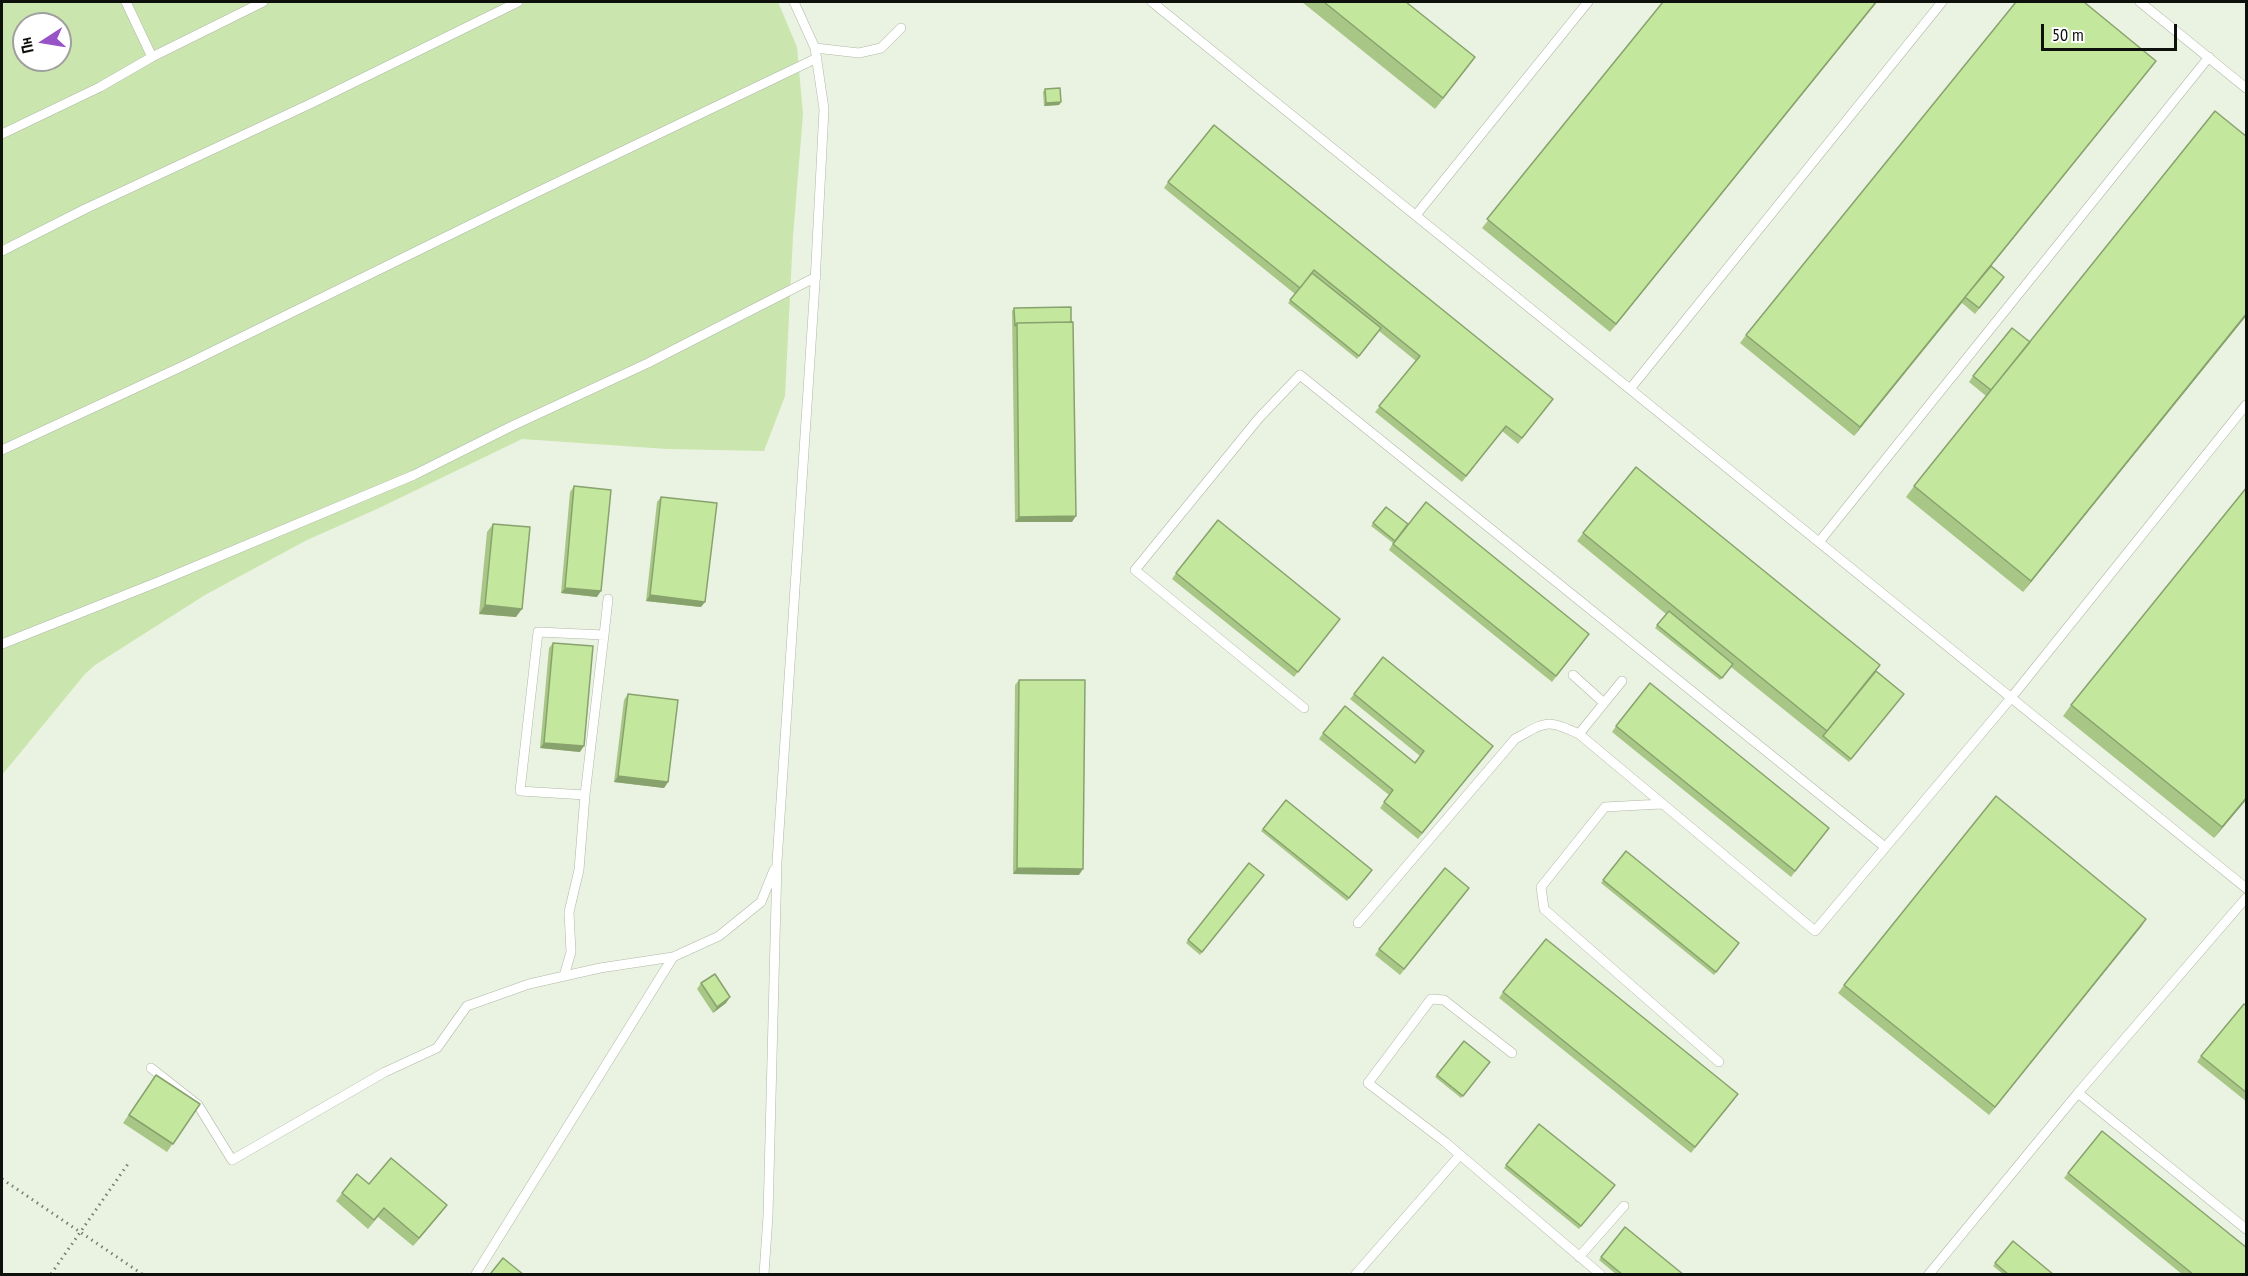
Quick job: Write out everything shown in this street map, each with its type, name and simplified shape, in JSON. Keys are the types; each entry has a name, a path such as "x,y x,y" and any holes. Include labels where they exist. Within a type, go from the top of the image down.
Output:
{"lane":[{"path":"126,2 152,57"},
{"path":"2,134 100,87 152,57 263,2"},
{"path":"2,251 518,2"},
{"path":"764,1275 768,1216 777,862 816,278 824,109 815,48 794,2"},
{"path":"1152,2 2246,886"},
{"path":"1416,215 1588,2"},
{"path":"1630,389 1942,2"},
{"path":"2140,2 2247,88"},
{"path":"815,48 859,54 881,48 901,28"},
{"path":"1819,542 2209,57"},
{"path":"2,450 195,360 509,205 817,58"},
{"path":"2,644 158,582 414,475 512,426 648,363 816,278"},
{"path":"1304,708 1135,570 1259,418 1300,375 1886,847"},
{"path":"1358,923 1515,739 1545,723 1563,726 1579,734 1815,931 2011,698 2247,405"},
{"path":"564,976 571,952 569,912 579,870 585,795 608,599"},
{"path":"585,795 520,791 538,632 604,635"},
{"path":"1573,675 1604,703"},
{"path":"1579,734 1622,681"},
{"path":"1661,804 1605,807 1541,887 1544,909 1719,1062"},
{"path":"151,1068 198,1105 232,1160 385,1072 437,1048 467,1006 529,984 673,957 719,936 761,902 777,862"},
{"path":"1929,1275 2078,1093 2247,898"},
{"path":"476,1275 673,957"},
{"path":"1512,1053 1444,1000 1431,999 1368,1083 1460,1155 1600,1275"},
{"path":"2078,1093 2247,1229"},
{"path":"1356,1275 1460,1155"},
{"path":"1579,1257 1624,1206"}],"path":[{"path":"51,1275 130,1161"},
{"path":"2,1179 142,1275"}],"green space":[{"path":"2,2 778,2 797,47 803,114 793,236 785,396 764,451 667,449 522,439 307,540 205,595 95,665 85,674 2,775"}],"building":[{"path":"1324,2 1406,2 1475,57 1443,98"},
{"path":"1663,2 1876,2 1616,324 1487,219"},
{"path":"2016,2 2084,2 2156,61 1860,427 1746,335"},
{"path":"1060,88 1061,102 1046,103 1045,89"},
{"path":"2215,111 2247,137 2247,313 2031,581 1914,486"},
{"path":"1214,125 1553,399 1522,438 1506,426 1466,476 1379,406 1420,356 1314,270 1300,288 1168,182"},
{"path":"1991,266 2004,277 1979,308 1965,297"},
{"path":"1312,273 1381,328 1359,356 1290,300"},
{"path":"1071,307 1071,322 1017,323 1015,326 1014,308"},
{"path":"1073,322 1076,516 1019,517 1017,323"},
{"path":"2012,328 2030,342 1991,390 1973,376"},
{"path":"1636,467 1880,665 1827,731 1583,533"},
{"path":"574,486 611,490 601,591 565,588"},
{"path":"2247,487 2247,797 2222,827 2071,705"},
{"path":"661,497 717,503 705,602 650,595"},
{"path":"1426,502 1589,634 1556,676 1393,544"},
{"path":"1386,507 1408,524 1395,541 1373,523"},
{"path":"1218,520 1340,619 1298,672 1176,573"},
{"path":"493,524 530,527 522,609 485,605"},
{"path":"1669,611 1733,664 1722,678 1657,625"},
{"path":"553,643 593,646 584,746 544,743"},
{"path":"1383,657 1493,746 1422,833 1384,802 1393,790 1323,733 1345,706 1415,763 1424,751 1354,694"},
{"path":"1876,671 1904,694 1851,759 1823,736"},
{"path":"1019,680 1085,680 1083,869 1017,868"},
{"path":"1650,683 1829,828 1795,871 1616,726"},
{"path":"628,694 678,700 668,782 618,776"},
{"path":"1996,796 2146,919 1995,1107 1844,985"},
{"path":"1286,800 1372,870 1349,898 1263,829"},
{"path":"1626,851 1739,943 1716,972 1603,880"},
{"path":"1249,863 1264,875 1202,952 1188,940"},
{"path":"1445,868 1469,888 1404,969 1379,949"},
{"path":"1546,939 1738,1094 1695,1147 1503,992"},
{"path":"715,974 730,997 717,1007 701,983"},
{"path":"2244,1004 2247,1006 2247,1093 2201,1056"},
{"path":"1464,1041 1490,1062 1463,1096 1437,1075"},
{"path":"156,1075 200,1104 173,1144 129,1115"},
{"path":"1539,1124 1615,1185 1581,1226 1506,1165"},
{"path":"2102,1131 2247,1248 2247,1275 2194,1275 2068,1173"},
{"path":"391,1158 447,1205 419,1238 384,1208 374,1220 342,1193 357,1174 369,1184"},
{"path":"1625,1227 1684,1275 1623,1275 1601,1257"},
{"path":"2013,1241 2054,1275 2009,1275 1995,1263"},
{"path":"503,1258 524,1275 493,1275 491,1273"}]}
